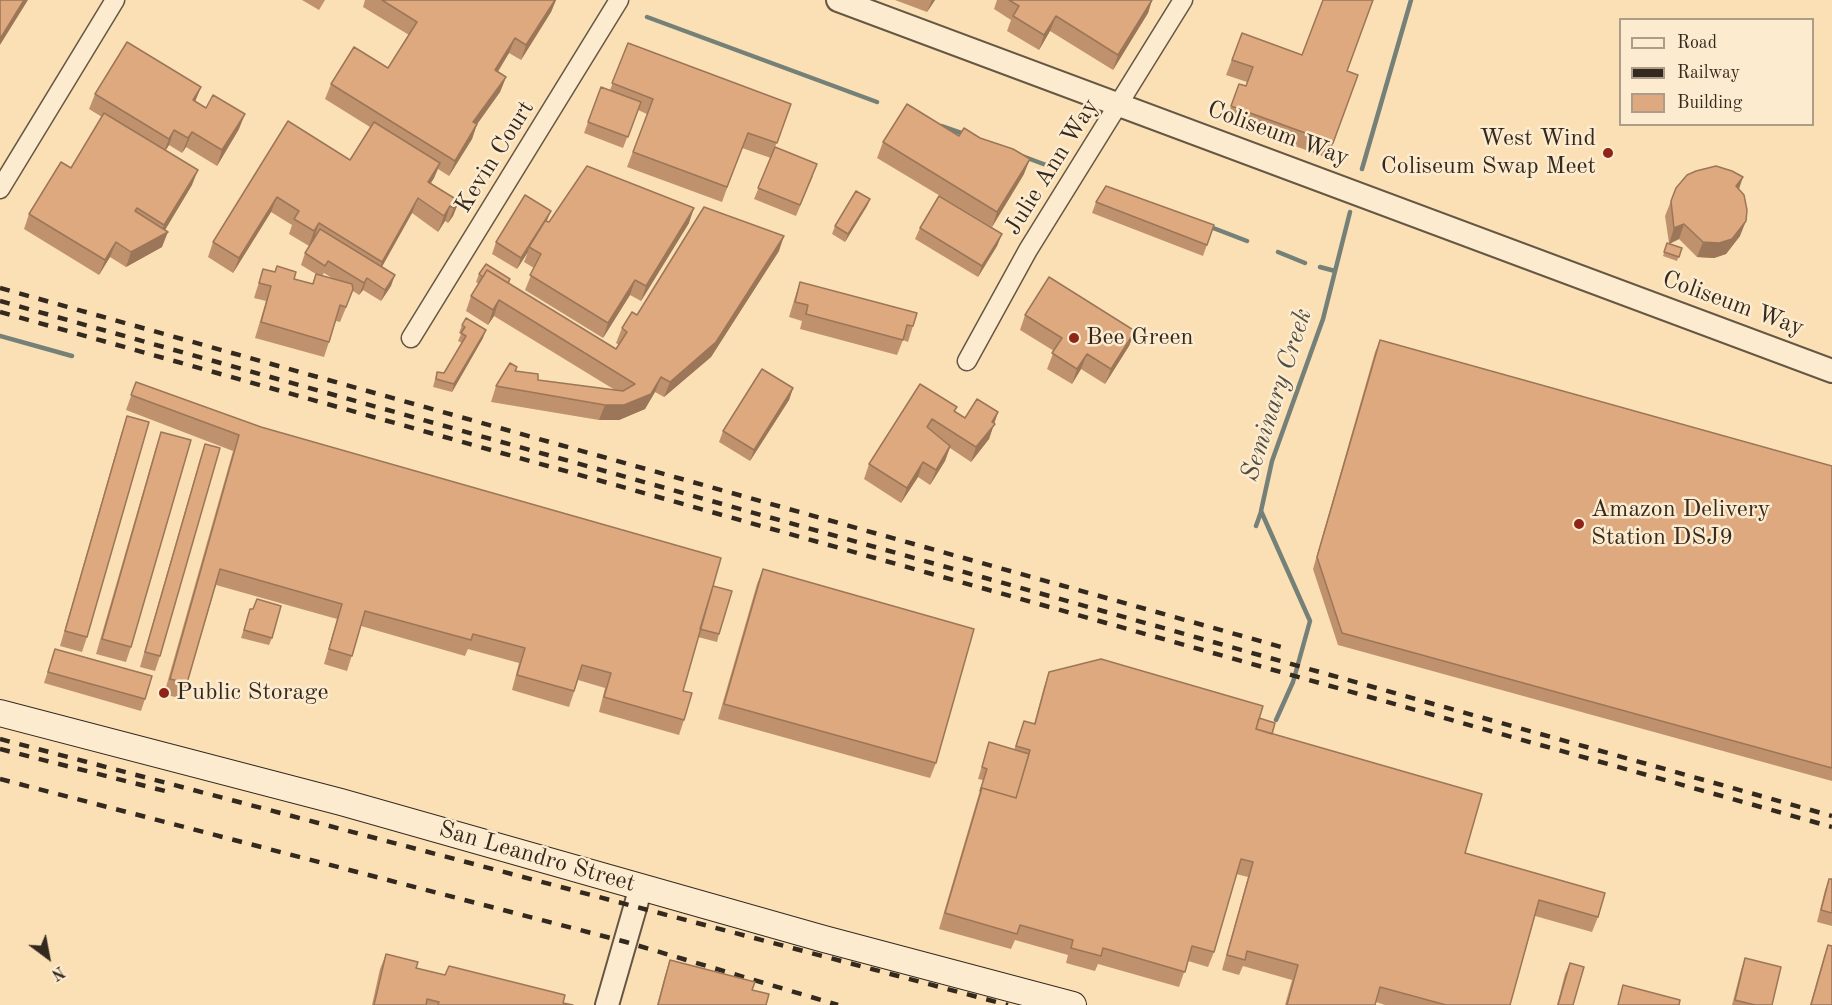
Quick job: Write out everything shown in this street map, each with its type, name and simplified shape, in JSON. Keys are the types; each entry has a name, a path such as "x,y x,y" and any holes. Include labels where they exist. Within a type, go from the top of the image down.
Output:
{"main road":[{"name":"San Leandro Street","path":"0,713 341,802 824,939 1073,1005"}],"street":[{"path":"0,189 115,0"},
{"name":"Kevin Court","path":"411,338 619,0"},
{"name":"Coliseum Way","path":"838,0 1832,371"},
{"name":"Julie Ann Way","path":"967,361 1028,250 1183,0"},
{"path":"607,1005 641,887"}],"building":[{"path":"0,0 24,0 0,39"},
{"path":"382,0 555,0 526,45 515,38 495,70 506,77 473,122 477,124 455,161 331,84 354,47 388,68 417,22"},
{"path":"1009,0 1152,0 1118,55 1056,16 1044,35 1013,16 1019,6"},
{"path":"1323,0 1373,0 1347,71 1358,75 1333,143 1231,106 1239,84 1246,86 1253,67 1232,60 1242,33 1302,55"},
{"path":"127,42 201,87 193,100 206,108 213,95 245,114 222,150 192,132 188,138 174,130 169,139 95,94"},
{"path":"628,43 791,104 777,143 748,133 727,187 633,152 653,99 612,83"},
{"path":"601,87 641,102 628,137 588,122"},
{"path":"907,104 959,136 964,128 980,138 1013,149 1030,159 997,212 883,142"},
{"path":"104,113 198,170 164,225 137,208 135,211 168,232 131,252 116,242 105,260 29,214 61,162 71,168"},
{"path":"288,121 350,160 374,122 440,163 428,182 459,201 454,208 450,206 444,216 418,198 382,262 319,223 314,231 294,219 299,211 277,197 239,258 213,242"},
{"path":"775,147 817,164 800,205 758,188"},
{"path":"587,166 694,208 646,286 635,280 608,323 530,275 541,254 529,247 545,221 549,222"},
{"path":"1716,166 1743,177 1736,186 1744,195 1747,210 1746,221 1732,239 1719,243 1703,242 1684,224 1674,228 1671,201 1676,188 1687,175"},
{"path":"1106,186 1214,225 1207,245 1096,202"},
{"path":"856,191 870,199 848,234 835,226"},
{"path":"525,195 551,211 521,258 496,242"},
{"path":"939,196 1002,234 982,266 920,228"},
{"path":"704,207 784,236 716,342 670,382 661,377 651,394 624,405 605,405 496,386 510,363 517,367 515,371 538,374 538,380 623,391 635,384 499,300 493,310 471,296 487,270 616,349 627,332 622,328 632,312 637,315"},
{"path":"320,229 395,275 385,290 367,278 364,283 328,261 325,266 305,253"},
{"path":"1667,243 1682,248 1679,257 1664,252"},
{"path":"486,264 510,279 508,283 487,270 483,277 479,274"},
{"path":"277,266 296,272 294,279 313,284 316,274 352,284 353,289 346,307 340,305 329,342 261,322 271,286 259,283 263,269 275,272"},
{"name":"Bee Green","path":"1049,277 1135,331 1111,369 1087,354 1077,369 1052,353 1062,338 1025,315"},
{"path":"800,282 917,313 913,326 907,325 903,340 806,314 808,305 795,302"},
{"path":"466,318 486,330 454,384 436,379 437,372 444,373 466,336 461,333 465,327 462,325"},
{"name":"Amazon Delivery Station DSJ9","path":"1380,340 1832,466 1832,768 1342,633 1317,557"},
{"path":"762,369 793,388 754,450 723,431"},
{"path":"136,382 261,427 721,558 683,691 692,693 684,720 604,697 611,673 582,665 574,691 517,675 525,648 473,634 471,640 365,611 352,656 329,649 342,604 220,569 187,683 170,679 239,435 131,395"},
{"path":"920,384 957,407 954,411 965,418 977,399 998,412 992,422 995,424 976,447 932,419 927,427 950,446 936,470 923,462 907,488 869,464"},
{"path":"127,416 149,422 87,637 65,631"},
{"path":"161,432 191,440 131,647 102,639"},
{"path":"205,444 220,448 160,656 145,652"},
{"path":"763,569 974,629 936,763 724,704"},
{"path":"713,586 732,591 719,634 700,629"},
{"path":"257,599 281,606 272,638 244,630 250,609 253,609"},
{"path":"55,649 152,676 145,699 48,672"},
{"path":"1101,659 1263,706 1256,729 1482,794 1465,853 1605,893 1598,917 1539,900 1510,1005 1446,1005 1380,987 1375,1005 1287,1005 1298,965 1247,951 1245,960 1227,955 1253,862 1241,859 1214,952 1192,946 1185,972 1103,948 1101,956 1071,948 1073,940 1020,925 1017,934 945,913 982,788 1016,798 1030,750 1016,746 1024,721 1035,724 1049,672"},
{"path":"1259,718 1275,723 1272,734 1256,729"},
{"path":"989,742 1029,754 1016,798 982,788 980,791 987,769 982,767"},
{"path":"1829,879 1832,879 1832,913 1821,910"},
{"path":"1828,945 1832,946 1832,1005 1811,1005"},
{"path":"386,954 418,962 416,968 445,975 449,966 565,995 563,1003 573,1005 438,1005 439,1002 427,999 426,1005 374,1005"},
{"path":"1745,958 1781,967 1772,1005 1755,1005 1735,1000"},
{"path":"670,960 755,982 752,990 769,994 766,1005 658,1005"},
{"path":"1570,963 1584,967 1573,1005 1558,1005"},
{"path":"1623,985 1680,1000 1679,1005 1618,1005"}],"waterway":[{"name":"Seminary Creek","path":"1362,169 1411,0"},
{"path":"647,17 877,102"},
{"path":"941,126 967,135"},
{"path":"1022,156 1046,165"},
{"name":"Seminary Creek","path":"1276,720 1293,682 1310,621 1261,511 1272,461 1323,319 1350,212"},
{"path":"1208,226 1247,241"},
{"path":"1278,252 1305,263"},
{"path":"1320,267 1335,271"},
{"path":"0,336 72,356"},
{"path":"1256,526 1261,512"}],"railway":[{"path":"0,288 1285,648"},
{"path":"0,301 1832,816"},
{"path":"0,312 1832,827"},
{"path":"0,739 1008,1005"},
{"path":"0,749 169,792"},
{"path":"0,779 626,942 838,1005"}],"place":[{"name":"West Wind Coliseum Swap Meet","path":"1608,153"},
{"name":"Bee Green","path":"1074,338"},
{"name":"Amazon Delivery Station DSJ9","path":"1579,524"},
{"name":"Public Storage","path":"164,693"}]}
